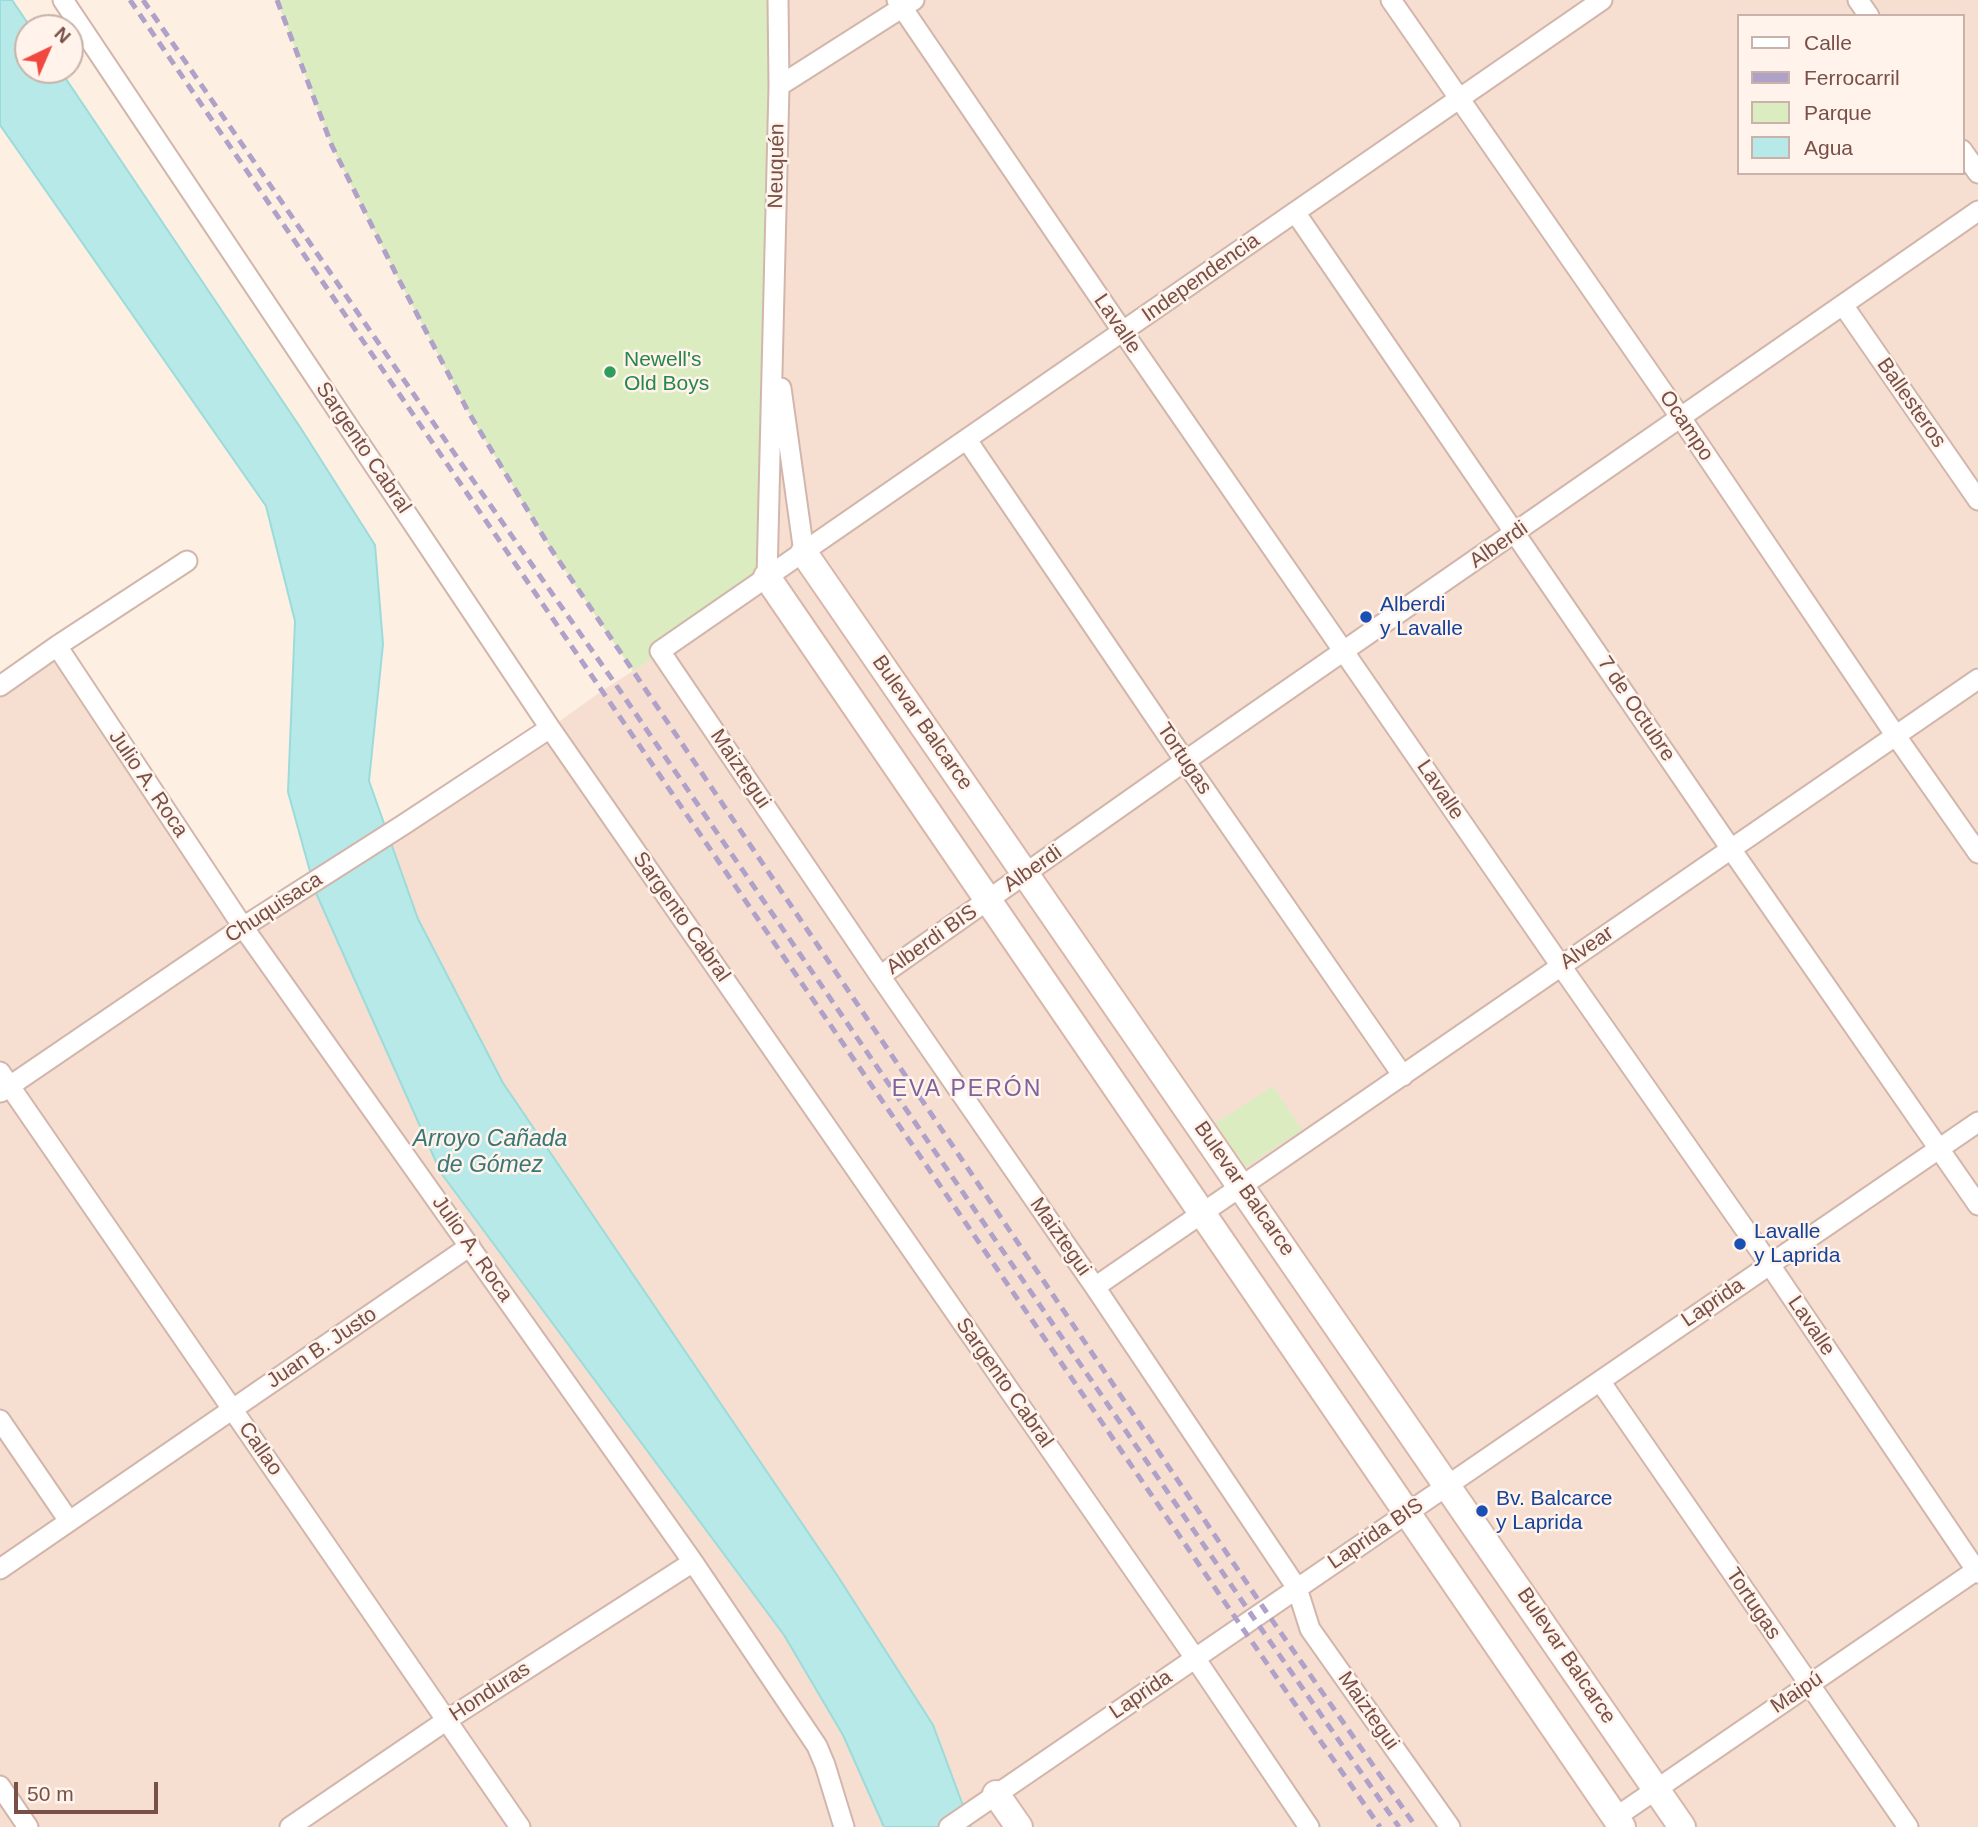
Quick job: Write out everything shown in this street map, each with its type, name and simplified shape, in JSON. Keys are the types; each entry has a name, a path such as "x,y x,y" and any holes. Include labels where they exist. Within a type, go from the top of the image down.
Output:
{"main road":[{"name":"Bulevar Balcarce","path":"804,553 1682,1827"},
{"path":"765,578 1619,1822"},
{"path":"987,1800 1019,1827"}],"street":[{"name":"Sargento Cabral","path":"63,0 550,728 1195,1658 1309,1827"},
{"name":"Neuquén","path":"765,578 779,86 778,0"},
{"name":"Ocampo","path":"1391,0 1978,853"},
{"name":"Independencia","path":"660,651 1602,0"},
{"path":"779,86 904,3"},
{"name":"Lavalle","path":"904,3 1123,332 1770,1265 1977,1571"},
{"path":"1964,153 1978,173"},
{"name":"Alberdi","path":"987,902 1185,761 1978,211"},
{"name":"7 de Octubre","path":"1295,212 1978,1205"},
{"name":"Ballesteros","path":"1843,305 1978,500"},
{"name":"Neuquén","path":"773,331 804,553"},
{"name":"Tortugas","path":"967,440 1403,1076"},
{"path":"0,686 187,561"},
{"name":"Julio A. Roca","path":"57,646 243,927 693,1562 817,1746 844,1827"},
{"name":"Maiztegui","path":"660,651 1300,1586 1310,1629 1450,1827"},
{"name":"Alvear","path":"1095,1287 1978,679"},
{"name":"Chuquisaca","path":"3,1084 550,728"},
{"name":"Alberdi BIS","path":"880,976 987,902"},
{"name":"Callao","path":"3,1084 233,1409 520,1827"},
{"name":"Laprida","path":"1448,1485 1978,1122"},
{"name":"Juan B. Justo","path":"0,1569 470,1247"},
{"name":"Tortugas","path":"1600,1381 1908,1827"},
{"path":"0,1420 68,1521"},
{"name":"Laprida BIS","path":"1300,1586 1448,1485"},
{"name":"Honduras","path":"290,1827 447,1720 693,1562"},
{"name":"Maipú","path":"1619,1822 1657,1789 1977,1571"},
{"name":"Laprida","path":"949,1827 1300,1586"},
{"path":"0,1786 28,1827"}],"shaded area":[{"path":"277,0 1978,0 1978,1827 0,1827 0,686 57,646 243,927 550,728 633,671 551,549 469,413 332,146"}],"green space":[{"name":"Newell's Old Boys","path":"277,0 778,0 767,577 633,671 551,549 469,413 332,146"},
{"path":"1273,1086 1302,1130 1245,1167 1216,1123"}],"water":[{"name":"Arroyo Cañada de Gómez","path":"0,0 12,0 22,14 14,14 14,84 69,84 300,427 375,545 383,644 369,781 418,919 503,1083 837,1575 933,1725 971,1827 884,1827 843,1735 784,1635 441,1173 316,893 288,792 295,621 266,506 0,125"}],"railway":[{"path":"130,0 1380,1827"},
{"path":"143,0 1399,1827"},
{"path":"277,0 332,146 469,413 551,549 1265,1610 1416,1827"}],"place":[{"name":"Newell's Old Boys","path":"610,372"},
{"name":"Alberdi y Lavalle","path":"1366,617"},
{"name":"Lavalle y Laprida","path":"1740,1244"},
{"name":"Bv. Balcarce y Laprida","path":"1482,1511"}],"district":[{"name":"EVA PERÓN","path":"967,1090"}]}
